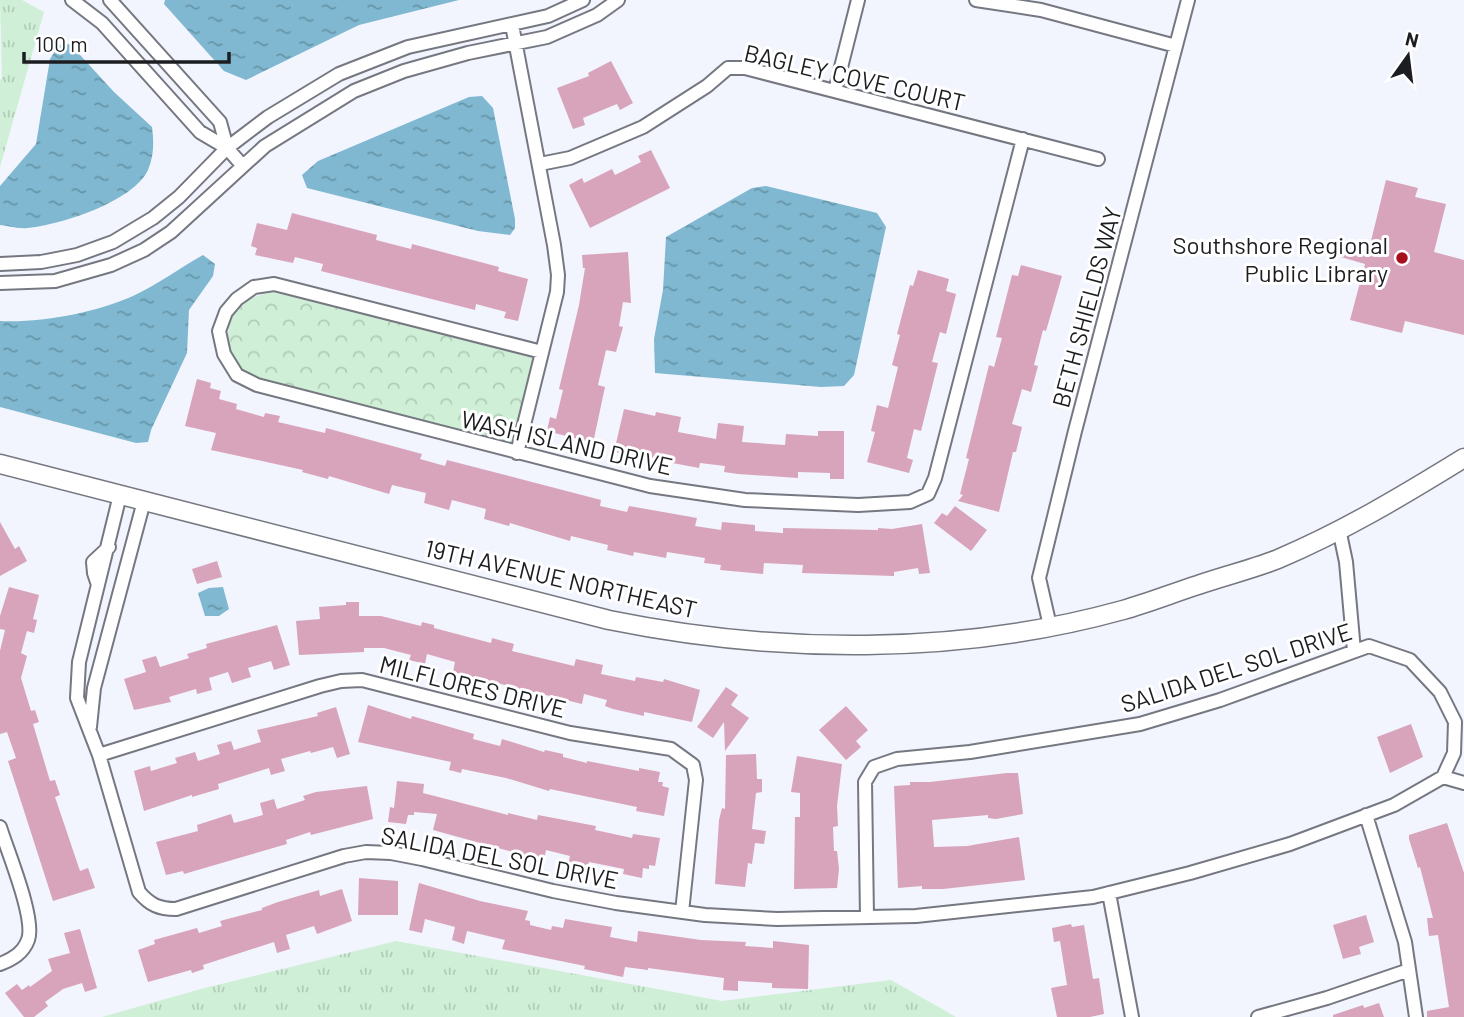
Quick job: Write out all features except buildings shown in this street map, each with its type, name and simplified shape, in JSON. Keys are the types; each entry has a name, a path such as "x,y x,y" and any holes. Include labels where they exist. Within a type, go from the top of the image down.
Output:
{"street":[{"path":"72,0 102,23 200,132 227,148 242,165"},
{"path":"110,0 220,122 227,148"},
{"path":"0,264 41,262 77,255 113,242 153,218 179,198 227,148 268,117 339,74 408,47 548,16 583,0"},
{"path":"0,283 55,281 111,265 144,250 171,232 242,165 290,129 354,91 417,67 468,53 547,37 597,15 618,0"},
{"path":"835,91 858,0"},
{"path":"976,0 1041,10 1176,46"},
{"name":"BETH SHIELDS WAY","path":"1051,626 1039,578 1188,0"},
{"path":"512,25 540,164 558,275 557,292 517,453"},
{"name":"BAGLEY COVE COURT","path":"540,164 570,158 643,127 708,86 728,68 746,68 1098,159"},
{"name":"WASH ISLAND DRIVE","path":"542,352 274,284 254,287 237,299 226,312 219,331 224,354 237,375 257,385 650,486 745,500 858,505 910,502 928,494 935,478 1023,139"},
{"name":"19TH AVENUE NORTHEAST","path":"0,464 571,611 689,635 833,645 963,638 1051,626 1122,610 1277,559 1380,510 1464,458"},
{"name":"SALIDA DEL SOL DRIVE","path":"120,495 109,547 93,562 99,585 79,662 77,698 99,755 139,892 147,902 155,906 176,909 344,856 366,852 422,859 590,898 682,912 777,919 916,916 1093,897 1290,844 1394,805 1443,777 1459,745 1454,722 1440,692 1410,660 1369,646 1220,700 1140,724 970,752 897,758 874,767 865,782 867,917"},
{"name":"SALIDA DEL SOL DRIVE","path":"89,730 94,688 144,501"},
{"path":"1339,529 1346,562 1354,651"},
{"path":"99,585 120,590"},
{"path":"92,611 114,616"},
{"name":"MILFLORES DRIVE","path":"99,755 320,686 362,680 570,733 671,749 693,765 696,780 682,912"},
{"path":"1443,777 1464,783"},
{"path":"1366,816 1399,918 1416,1017"},
{"path":"0,827 30,921 28,939 16,958 0,964"},
{"path":"1109,893 1132,1017"},
{"path":"1258,1017 1327,998 1409,970"}],"green space":[{"path":"0,0 22,0 44,12 0,167 2,77"},
{"path":"274,292 533,358 512,443 271,382 248,373 233,358 228,336 230,321 246,302"},
{"path":"396,941 722,1001 891,980 956,1017 102,1017 201,989"}],"water":[{"path":"165,0 459,0 359,25 246,80 224,71 164,4"},
{"path":"70,44 114,92 152,127 153,149 148,170 140,182 112,202 76,217 27,228 0,225 0,186 36,144 50,59 59,45"},
{"path":"482,96 493,108 515,219 515,228 510,235 478,231 307,188 302,175 318,161 469,97"},
{"path":"766,186 877,213 886,227 854,375 844,386 821,387 655,373 654,339 663,290 666,237 752,188"},
{"path":"203,255 215,264 213,276 189,310 187,353 148,442 136,443 0,407 0,321 50,318 85,312 118,302 142,292"},
{"path":"223,587 229,609 219,616 205,616 198,593 209,588"}],"place":[{"name":"Southshore Regional Public Library","path":"1402,258"}]}
